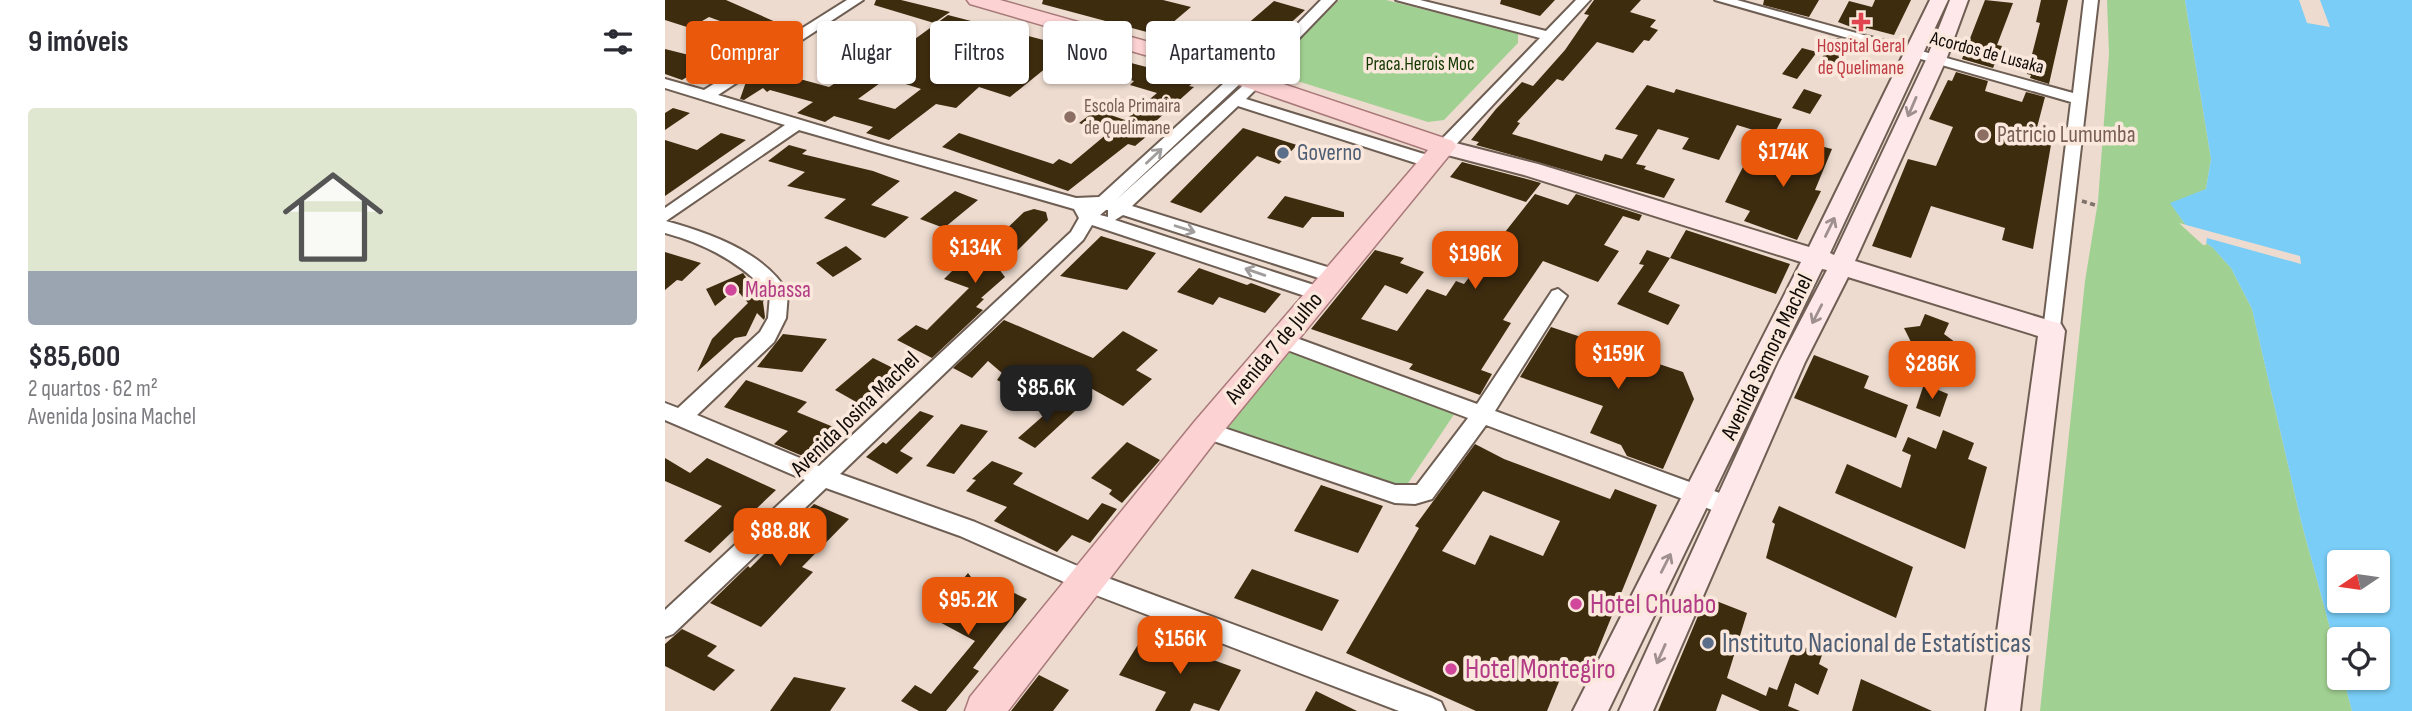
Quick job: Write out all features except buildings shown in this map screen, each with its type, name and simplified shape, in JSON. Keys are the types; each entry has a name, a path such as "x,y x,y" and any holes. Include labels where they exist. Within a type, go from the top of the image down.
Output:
{"main road":[{"path":"977,0 1146,45"},
{"path":"1278,84 1438,154"},
{"name":"Avenida 7 de Julho","path":"984,711 1206,430 1438,154"}],"street":[{"path":"706,96 856,0"},
{"path":"1300,28 1329,0"},
{"path":"1403,0 1550,36"},
{"name":"Avenida 7 de Julho","path":"1438,154 1583,0"},
{"name":"Acordos de Lusaka","path":"1722,0 2079,99"},
{"name":"Avenida Samora Machel","path":"1636,711 1792,362 1842,264 1923,83 1925,57 1939,0"},
{"name":"Avenida Samora Machel","path":"1590,711 1815,257 1959,0"},
{"path":"2003,711 2091,0"},
{"path":"665,83 1327,285"},
{"name":"Avenida Josina Machel","path":"1112,205 1241,84"},
{"name":"Avenida Josina Machel","path":"665,626 1077,236 1090,214 1112,205 1234,100 1245,84"},
{"path":"1234,100 1438,154 1530,169 2052,331"},
{"path":"665,216 797,124"},
{"path":"1090,214 1112,205 1327,285"},
{"path":"665,227 683,231 736,254 763,274 779,293 777,318 767,337 674,414 824,478 967,529 1087,581 1432,711"},
{"path":"1206,430 1395,494 1415,495 1423,492 1482,414 1558,296"},
{"path":"1281,340 1728,506"}],"green space":[{"name":"Praca.Herois Moc","path":"1339,0 1386,0 1518,33 1518,43 1444,120 1428,122 1300,82 1300,39"},
{"path":"2107,0 2185,0 2211,159 2206,189 2171,204 2190,231 2213,248 2231,268 2252,309 2301,521 2330,627 2327,627 2327,690 2346,690 2352,711 2040,711 2085,281 2098,201 2109,54"},
{"path":"1269,345 1457,410 1398,498 1210,427"}],"water":[{"path":"2185,0 2412,0 2412,711 2352,711 2346,690 2390,690 2390,627 2330,627 2301,521 2252,309 2231,268 2213,248 2190,231 2170,203 2206,189 2211,159"}],"pier":[{"path":"2299,0 2320,0 2330,27 2307,23"},
{"path":"2179,223 2300,256 2301,264 2207,238 2206,245 2203,245"}],"place":[{"name":"Hospital Geral de Quelimane","path":"1861,22"},
{"name":"Escola Primaira de Quelimane","path":"1070,117"},
{"name":"Patricio Lumumba","path":"1983,135"},
{"name":"Governo","path":"1283,153"},
{"name":"Mabassa","path":"731,290"},
{"name":"Hotel Chuabo","path":"1576,604"},
{"name":"Instituto Nacional de Estatísticas","path":"1708,643"},
{"name":"Hotel Montegiro","path":"1451,669"}]}
